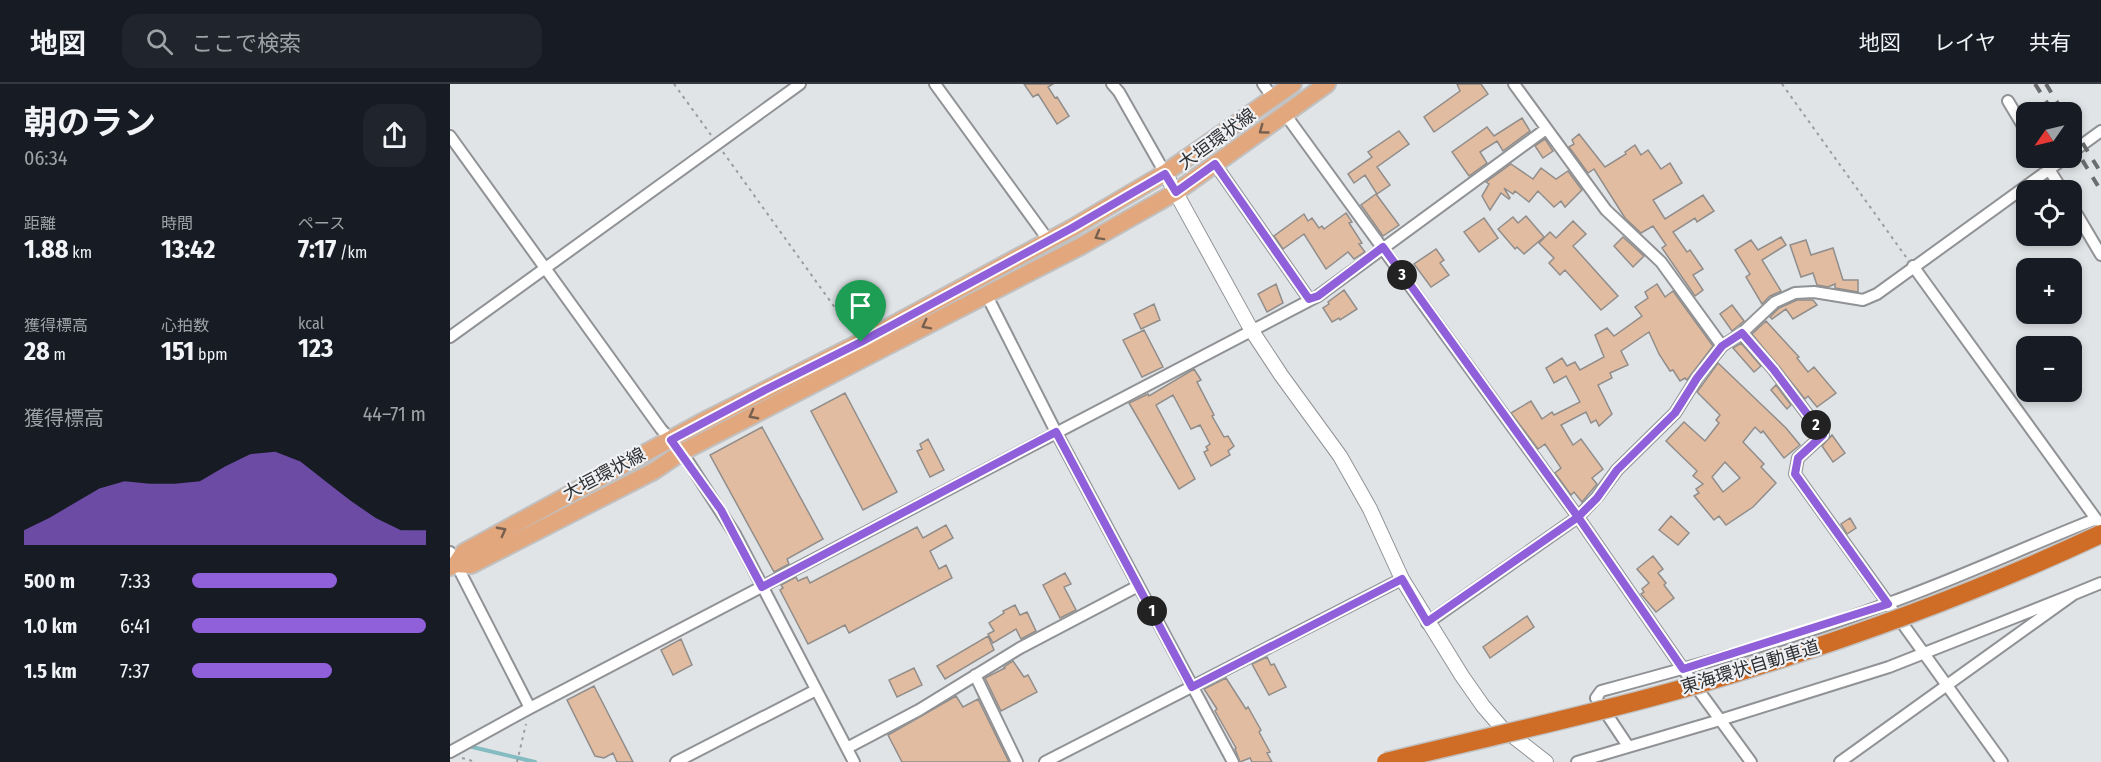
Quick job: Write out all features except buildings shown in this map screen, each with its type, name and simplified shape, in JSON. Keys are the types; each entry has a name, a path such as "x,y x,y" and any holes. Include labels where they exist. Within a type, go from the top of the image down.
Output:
{"highway":[{"name":"東海環状自動車道","path":"1386,762 1684,688 1784,658 1961,594 2054,556 2099,526"}],"main road":[{"name":"大垣環状線","path":"452,561 471,565 654,471 677,446 765,390 861,342 1049,241 1165,174 1293,84"},
{"name":"大垣環状線","path":"677,446 1081,246 1176,192 1327,84"}],"street":[{"path":"450,337 800,84"},
{"path":"935,84 1049,241"},
{"path":"1112,84 1119,92 1176,192 1252,331 1340,456 1370,509 1402,579 1427,622 1483,706 1502,727 1546,762"},
{"path":"1263,84 1273,98"},
{"path":"1514,84 1606,210 1661,262 1722,346"},
{"path":"2008,100 2016,114"},
{"path":"1285,114 1578,517 1683,669 1751,762"},
{"path":"451,752 528,709 1318,296 1546,129"},
{"path":"2082,145 2101,131"},
{"path":"450,136 677,446 721,510 854,762"},
{"path":"1215,164 1309,299"},
{"path":"1427,622 1578,517 1597,498 1617,470 1675,413 1697,378 1722,346 1742,333 1775,302 1795,293 1814,292 1863,300 1877,294 2049,169 2056,180"},
{"path":"2082,223 2101,255"},
{"path":"1628,746 1596,698 1601,691 1683,669 1888,604 2003,559 2099,526 1913,266"},
{"path":"987,294 1056,432 1233,762"},
{"path":"1742,333 1774,370 1823,435 1798,458 1795,474 2002,762"},
{"path":"452,561 528,709"},
{"path":"1045,762 1402,579"},
{"path":"1577,762 1889,667 2101,582"},
{"path":"847,748 919,710 1020,648 1138,586"},
{"path":"1840,762 2074,594"},
{"path":"975,675 1017,762"},
{"path":"676,762 816,690"}],"path":[{"path":"674,84 861,342"},
{"path":"1782,84 1913,266"},
{"path":"518,762 528,709"}],"waterway":[{"path":"468,746 535,762"}],"railway":[{"path":"2035,84 2047,102"},
{"path":"2046,84 2057,102"},
{"path":"2082,142 2101,173"},
{"path":"2082,160 2101,191"}],"route":[{"path":"861,342 700,423 671,440 721,510 762,587 1056,432 1192,687 1402,579 1427,622 1578,517 1597,498 1617,470 1675,413 1697,378 1722,346 1742,333 1774,370 1823,435 1798,458 1795,474 1888,604 1683,669 1578,517 1383,247 1318,296 1309,299 1215,164 1176,192 1165,174 1072,228 861,342"}]}
